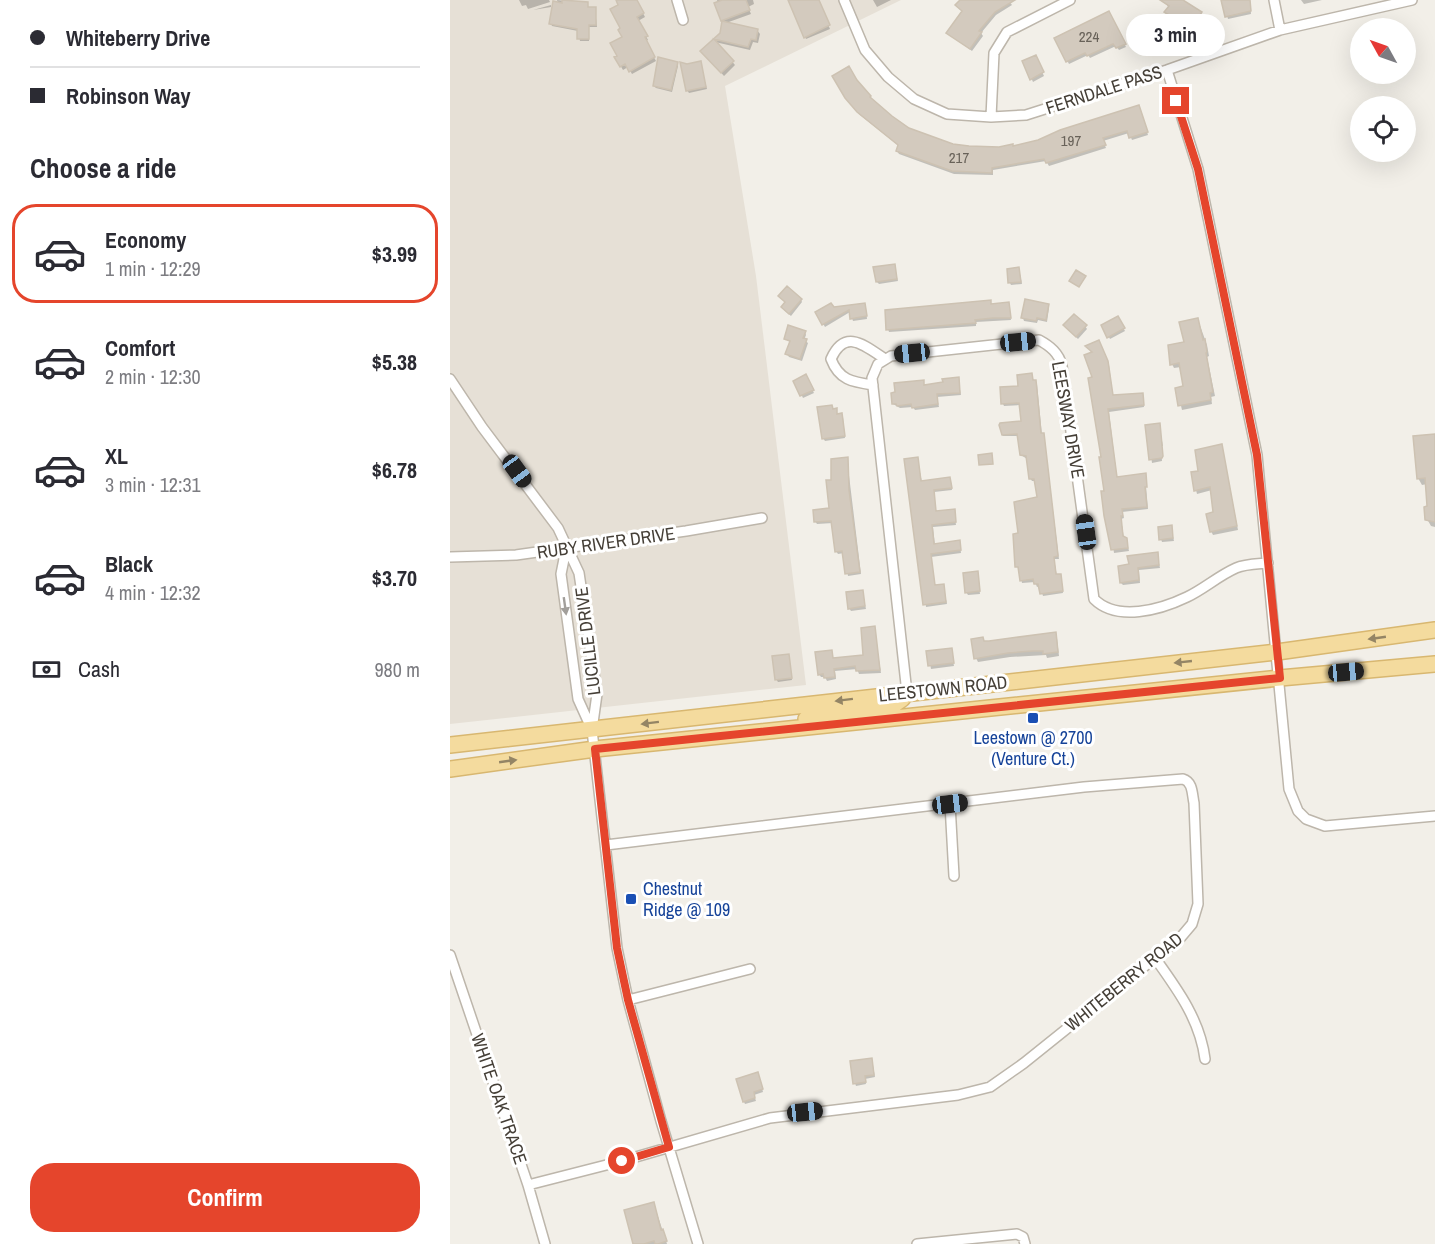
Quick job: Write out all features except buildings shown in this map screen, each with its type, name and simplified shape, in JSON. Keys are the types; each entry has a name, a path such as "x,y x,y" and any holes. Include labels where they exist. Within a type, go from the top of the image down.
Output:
{"main road":[{"name":"LEESTOWN ROAD","path":"450,745 1277,652 1435,630"},
{"name":"LEESTOWN ROAD","path":"450,769 595,749 1435,664"},
{"path":"779,731 789,722 892,706 903,699 907,693"}],"street":[{"path":"676,0 683,20"},
{"name":"FERNDALE PASS","path":"844,0 865,50 888,77 914,99 947,114 991,117 1026,115 1167,70 1280,30 1412,0"},
{"path":"991,117 994,53 1007,32 1070,0"},
{"path":"1274,0 1280,30"},
{"path":"1167,70 1198,169 1257,455 1292,801 1306,819 1316,824 1333,826 1435,816"},
{"name":"LEESWAY DRIVE","path":"885,359 891,356 1039,340 1049,345 1062,366 1094,598 1108,610 1132,612 1166,606 1238,567 1268,563"},
{"path":"873,385 844,378 835,370 831,359 836,348 845,342 855,341 885,359 875,368 872,378 873,385 907,693"},
{"name":"LUCILLE DRIVE","path":"450,379 482,427 558,528 579,573 597,694 592,730"},
{"name":"RUBY RIVER DRIVE","path":"450,557 516,555 566,549 762,518"},
{"name":"LUCILLE DRIVE","path":"566,549 561,574 578,699 592,730"},
{"path":"592,730 617,948 628,1000 698,1244"},
{"name":"WHITEBERRY ROAD","path":"528,1185 770,1118 958,1095 990,1087 1024,1063 1180,937 1192,924 1198,904 1194,803 1191,786 1186,780 1161,780 606,845"},
{"path":"950,804 954,876"},
{"name":"WHITE OAK TRACE","path":"450,955 528,1185 545,1244"},
{"path":"1155,958 1185,1001 1203,1045 1205,1059"},
{"path":"628,1000 750,969"},
{"path":"450,990 461,986"},
{"path":"917,1244 1017,1233 1023,1238 1025,1244"}],"shaded area":[{"path":"450,0 901,0 725,86 756,276 806,685 450,724"}],"place":[{"name":"Leestown @ 2700 (Venture Ct.)","path":"1033,718"},
{"name":"Chestnut Ridge @ 109","path":"631,899"}],"route":[{"path":"622,1161 669,1147 628,1000 617,948 595,749 1280,678 1257,455 1198,169 1176,101"}]}
